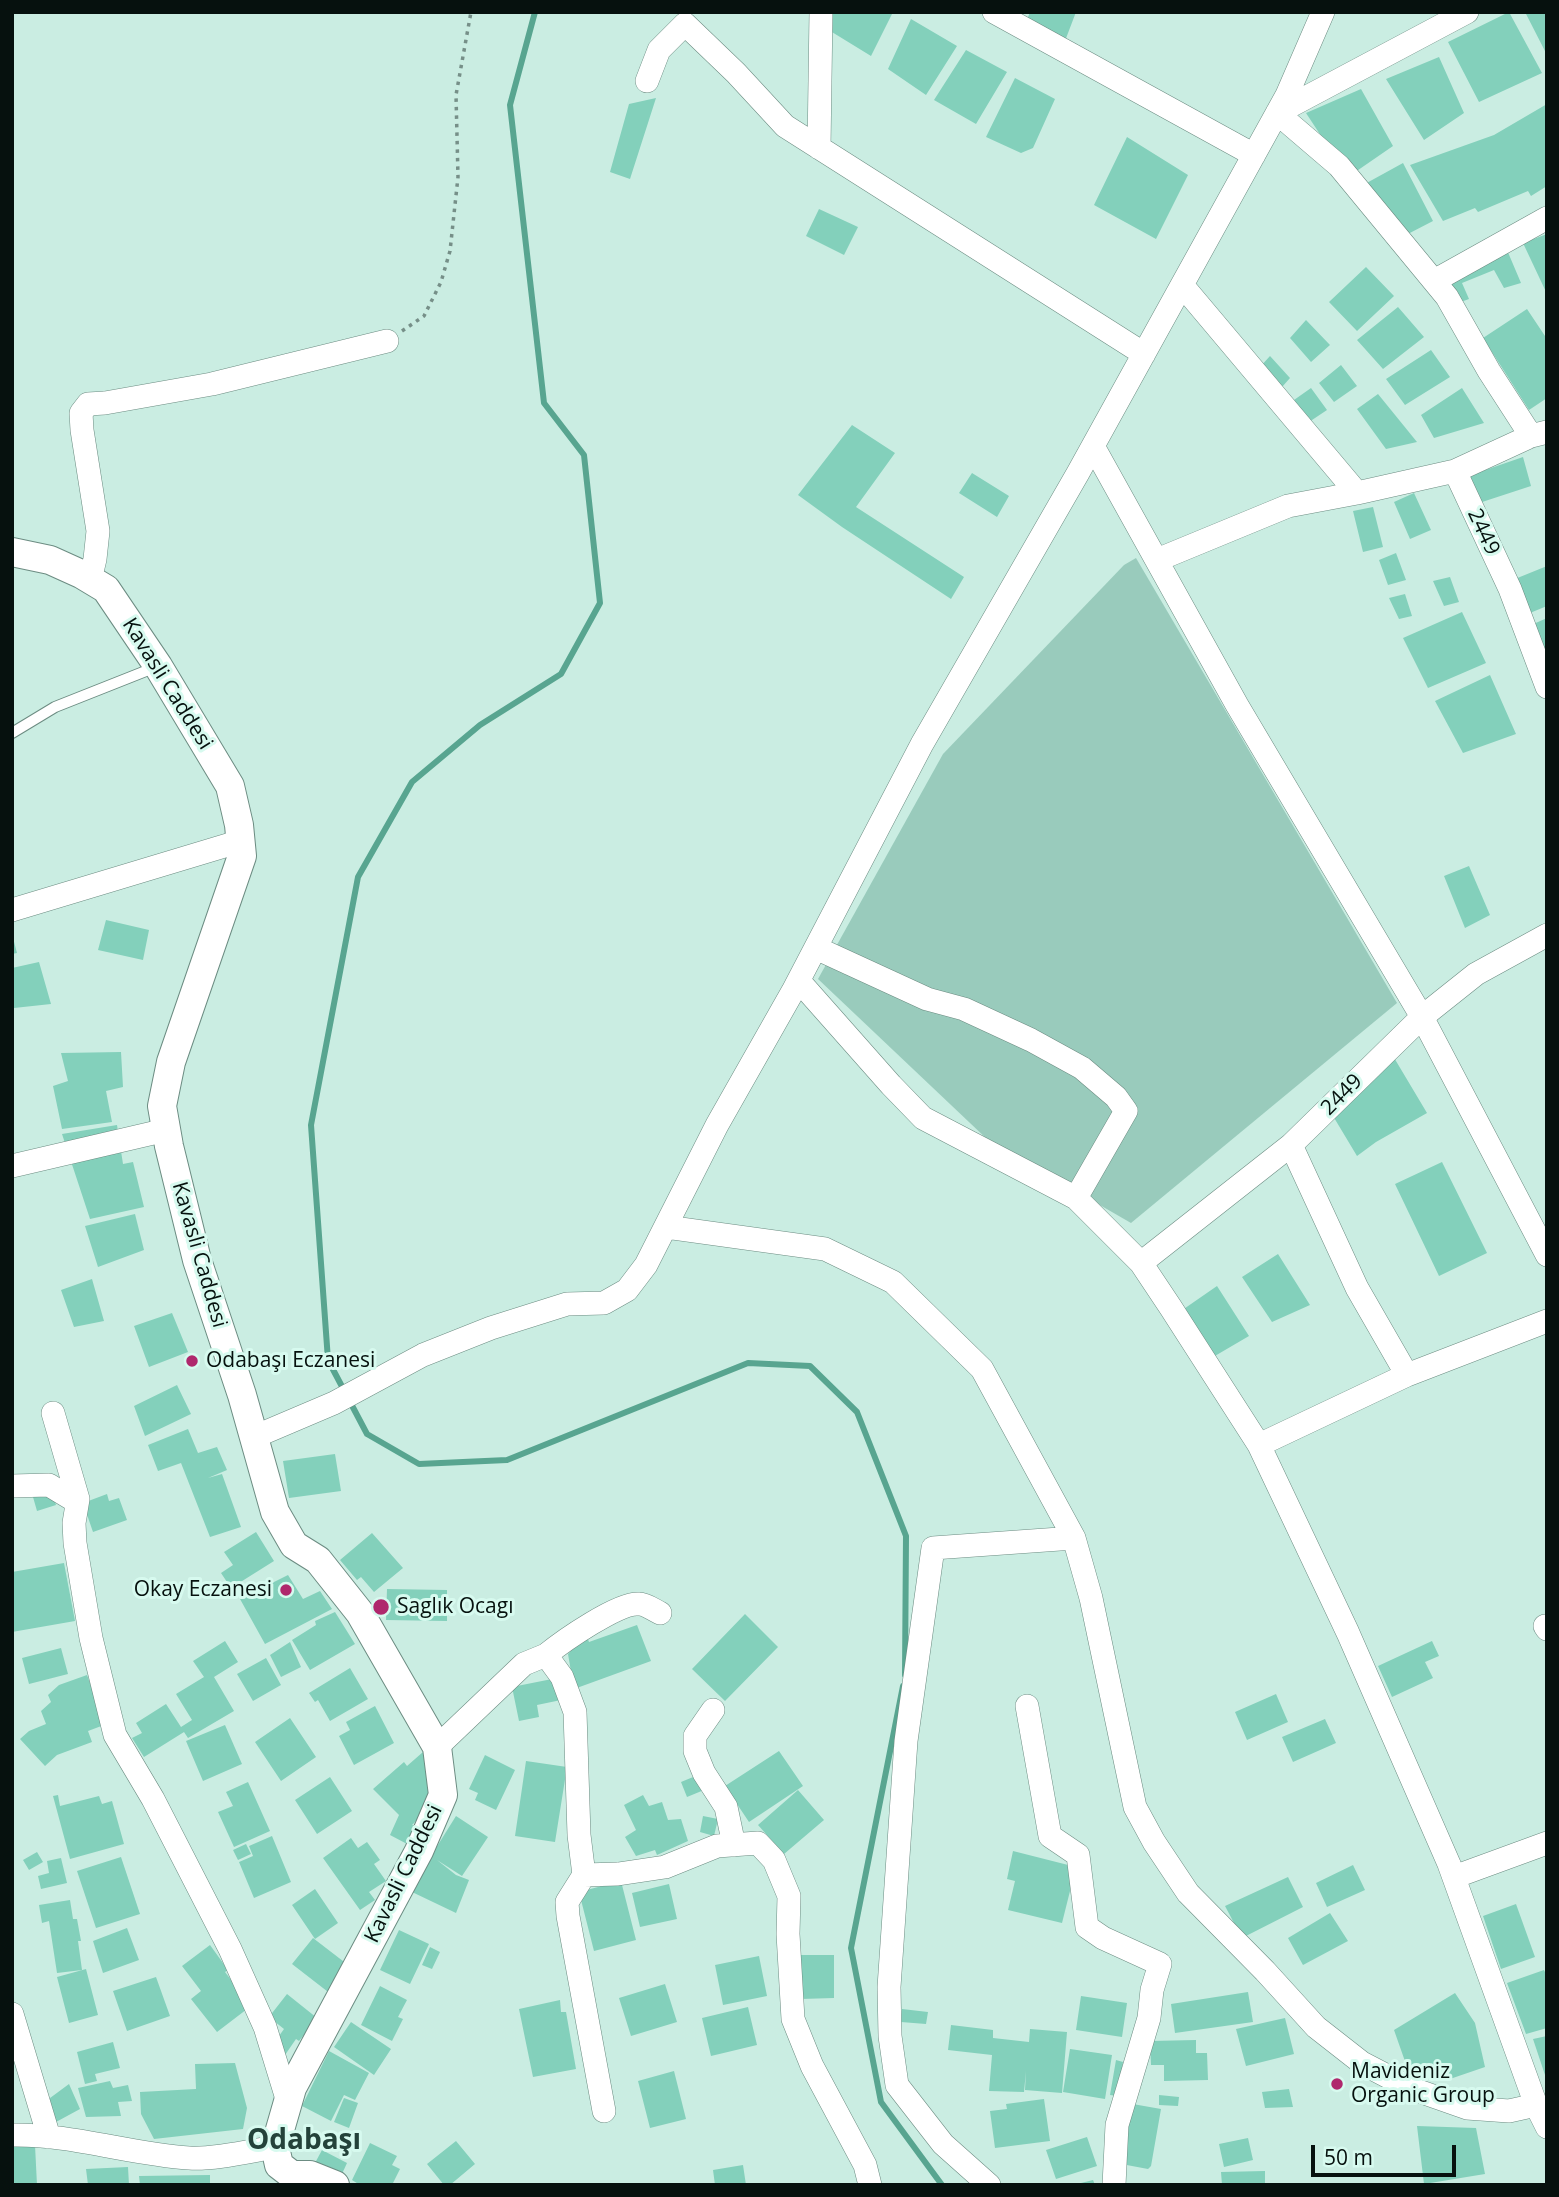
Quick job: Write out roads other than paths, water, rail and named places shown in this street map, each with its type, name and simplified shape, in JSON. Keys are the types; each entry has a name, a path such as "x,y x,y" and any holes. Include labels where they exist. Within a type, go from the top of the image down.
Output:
{"street":[{"path":"820,148 821,12"},
{"path":"994,12 1254,155"},
{"path":"254,1437 334,1403 424,1355 491,1328 567,1304 604,1303 628,1290 646,1265 716,1125 799,981 922,744 1093,446 1287,95 1323,12"},
{"path":"1277,113 1467,12"},
{"path":"647,81 659,50 685,24 736,73 785,126 1144,354"},
{"path":"1157,560 1288,506 1455,471 1539,434 1489,371 1447,297 1434,281 1339,166 1277,113"},
{"path":"1434,281 1547,218"},
{"path":"1182,285 1357,493"},
{"path":"90,580 98,531 82,430 81,414 88,404 212,384 387,341"},
{"path":"1093,446 1237,705 1422,1017 1547,1255"},
{"name":"2449","path":"1455,471 1510,589 1547,687"},
{"name":"Kavasli Caddesi","path":"12,552 50,560 106,589 158,666 230,786 242,856 171,1062 162,1106 166,1130 197,1260 254,1437 275,1512 294,1545 318,1560 360,1613 437,1746 443,1795 419,1851 292,2088 275,2147"},
{"path":"12,910 241,841"},
{"name":"2449","path":"1141,1263 1291,1145 1422,1017 1476,974 1547,935"},
{"path":"816,948 927,999 964,1009 1031,1040 1082,1068 1116,1097 1126,1111 1076,1198"},
{"path":"666,1227 825,1248 893,1282 982,1369 1074,1538 1091,1598 1135,1807 1154,1842 1188,1893 1265,1971 1316,2028 1362,2063 1410,2088 1467,2108 1543,2116 1454,1877 1348,1633 1259,1445 1141,1263 1076,1198 923,1118 799,981"},
{"path":"12,1166 166,1130"},
{"path":"1291,1145 1357,1288 1406,1375"},
{"path":"1259,1445 1406,1375 1547,1321"},
{"path":"53,1413 78,1499 74,1523 75,1544 91,1638 115,1735 153,1799 230,1949 265,2027 288,2102"},
{"path":"12,1486 49,1485 77,1503"},
{"path":"989,2185 943,2144 897,2085 890,2036 889,1987 906,1741 933,1548 1074,1538"},
{"path":"437,1746 524,1664 546,1655 575,1633 625,1605 641,1604 660,1613"},
{"path":"546,1655 562,1677 575,1712 579,1835 584,1875 567,1902 568,1916 604,2111"},
{"path":"1027,1706 1050,1836 1077,1855 1087,1927 1103,1938 1160,1964 1152,1990 1149,2018 1117,2124 1114,2185"},
{"path":"713,1710 695,1736 695,1751 704,1773 726,1807 734,1844"},
{"path":"584,1875 618,1874 665,1867 717,1846 734,1844 758,1843 774,1860 789,1896 788,1934 793,2019 812,2066 865,2165 870,2185"},
{"path":"1454,1877 1547,1843"},
{"path":"12,2014 49,2137"},
{"path":"12,2135 35,2135 192,2159 275,2147 279,2165 289,2180 310,2175 335,2185"}],"lane":[{"path":"12,733 55,707 158,666"}],"waterway":[{"path":"535,12 510,105 544,403 584,455 600,603 561,674 480,725 412,782 358,877 311,1125 328,1360 367,1434 419,1464 507,1460 748,1363 810,1366 857,1412 906,1536 905,1675"},
{"path":"903,1686 851,1948 881,2102 942,2185"}],"place":[{"name":"Odabaşı Eczanesi","path":"192,1361"},
{"name":"Okay Eczanesi","path":"286,1590"},
{"name":"Saglık Ocagı","path":"381,1607"},
{"name":"Mavideniz Organic Group","path":"1337,2084"}],"district":[{"name":"Odabaşı","path":"304,2141"}]}
